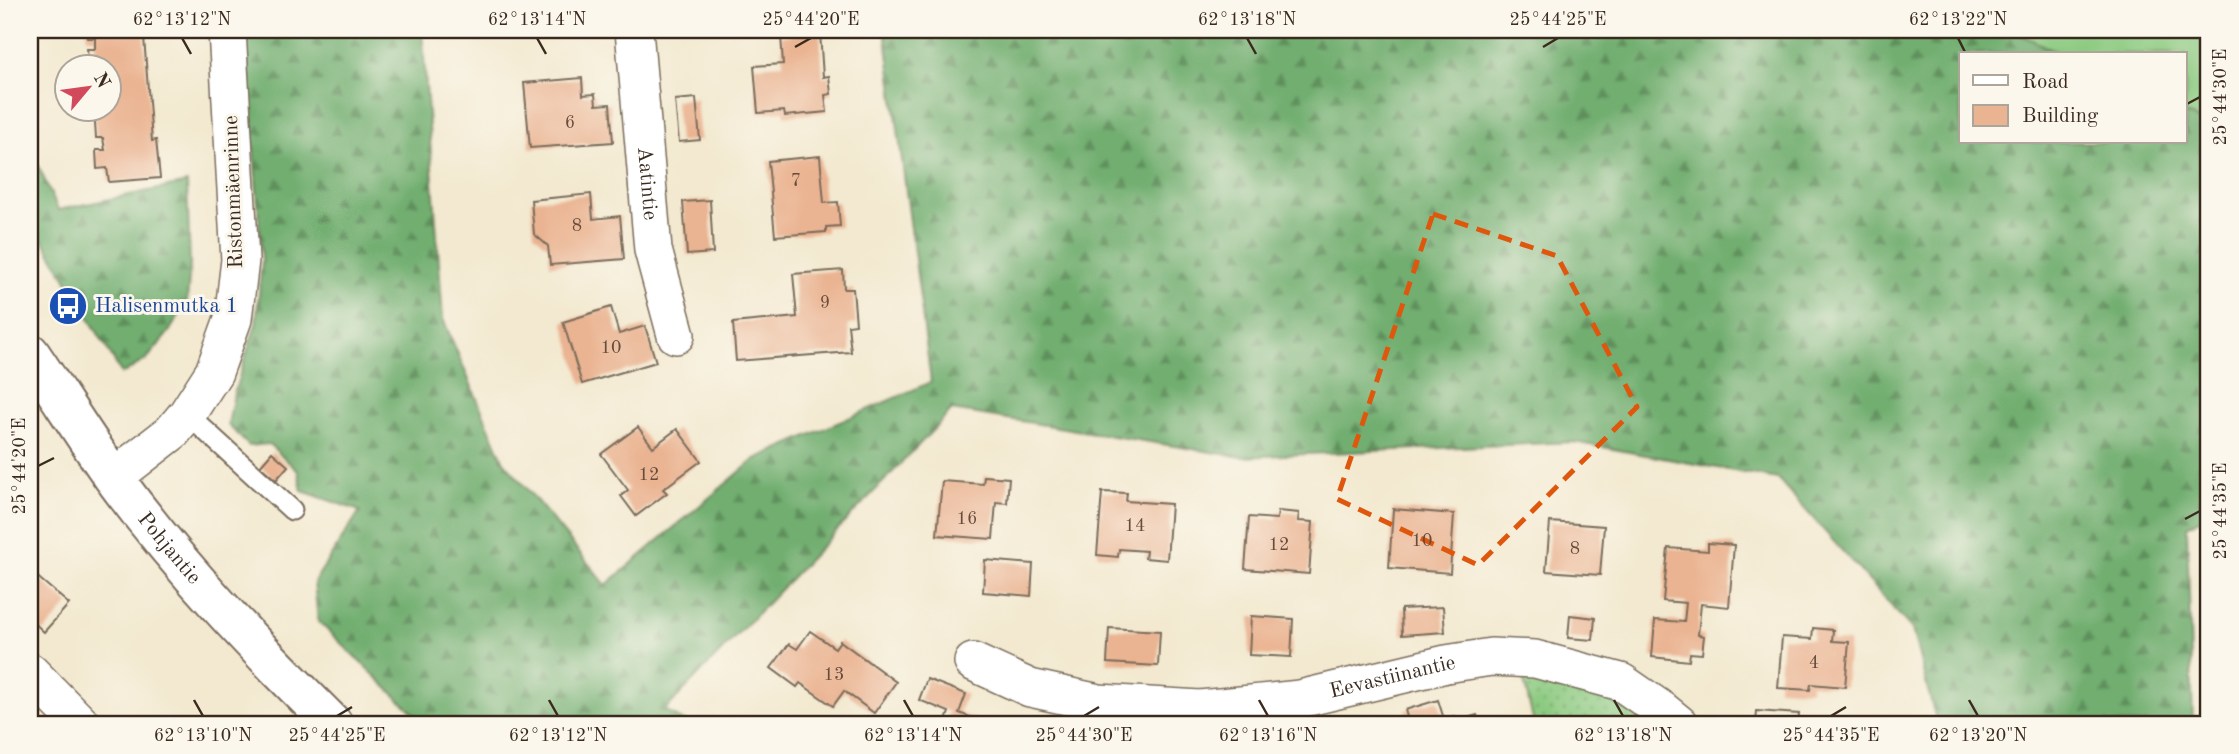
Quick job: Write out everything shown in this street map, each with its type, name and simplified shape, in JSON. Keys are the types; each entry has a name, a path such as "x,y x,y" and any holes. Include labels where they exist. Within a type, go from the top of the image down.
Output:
{"street":[{"name":"Ristonmäenrinne","path":"114,477 172,432 187,414 214,372 233,319 240,260 227,30"},
{"name":"Aatintie","path":"634,30 653,250 676,335"},
{"name":"Pohjantie","path":"30,353 114,477 184,565 284,676 333,724"},
{"name":"Eevastiinantie","path":"973,662 1030,688 1099,702 1200,709 1300,699 1446,664 1491,657 1535,659 1621,682 1679,724"},
{"path":"30,672 81,724"}],"lane":[{"path":"187,414 292,510"}],"highlighted area":[{"path":"1433,214 1557,256 1637,407 1478,565 1337,499"}],"green space":[{"path":"245,30 422,30 443,319 503,460 606,585 755,459 931,382 885,30 2010,30 2057,52 1959,52 1959,144 2186,144 2186,114 2209,125 2209,515 2187,526 2193,724 1937,724 1912,629 1778,479 1574,442 1242,457 952,410 665,710 689,724 425,724 318,621 314,582 360,511 302,491 298,471 269,444 249,446 228,425 234,393 256,324 262,261"},
{"path":"2010,30 2209,30 2209,125 2186,114 2186,52 2057,52"},
{"path":"30,147 58,210 187,183 190,265 187,302 169,332 147,359 122,374 30,218"},
{"path":"1521,668 1617,695 1661,724 1534,724"}],"building":[{"path":"86,30 147,30 148,36 144,37 152,141 156,140 160,178 109,182 107,168 97,169 96,150 105,150 103,138 96,138 95,122 122,122 122,52 87,52 87,49 95,49 95,38 87,38"},
{"path":"820,32 823,77 829,76 831,94 825,95 827,112 785,116 784,111 758,113 754,66 783,64 781,36"},
{"path":"582,78 583,95 595,94 596,105 610,104 613,142 530,148 524,83"},
{"path":"696,98 700,140 679,142 675,100"},
{"path":"820,156 824,203 838,202 840,226 826,227 826,232 775,236 768,161"},
{"path":"591,194 593,219 620,216 624,259 550,265 548,246 534,234 531,200"},
{"path":"710,200 713,253 687,255 683,202"},
{"path":"843,270 844,289 853,289 856,324 848,325 851,352 736,361 733,323 797,317 793,274"},
{"path":"611,307 619,334 645,326 656,362 582,384 563,322"},
{"path":"638,427 653,447 677,429 701,461 663,489 667,493 636,516 621,496 628,490 601,454"},
{"path":"272,452 288,466 276,480 260,466"},
{"path":"984,476 1009,478 1007,503 996,502 993,539 937,535 942,481 983,484"},
{"path":"1102,492 1127,493 1126,501 1171,504 1167,560 1145,558 1146,551 1119,549 1118,557 1097,555"},
{"path":"1393,509 1454,514 1450,573 1389,568"},
{"path":"1278,511 1299,513 1298,521 1313,522 1309,574 1245,569 1249,517 1277,519"},
{"path":"1550,522 1604,526 1600,575 1546,571"},
{"path":"1708,543 1734,545 1729,607 1701,604 1698,635 1704,636 1702,654 1690,653 1689,661 1652,657 1655,620 1684,622 1686,603 1663,601 1668,548 1708,551"},
{"path":"985,560 1033,564 1031,596 983,592"},
{"path":"30,565 34,574 69,604 44,632 30,619"},
{"path":"1443,607 1445,632 1402,635 1401,609"},
{"path":"1570,615 1595,618 1593,640 1568,638"},
{"path":"1251,616 1293,619 1291,657 1249,655"},
{"path":"1109,628 1160,631 1158,666 1107,663"},
{"path":"1813,628 1833,630 1832,641 1849,642 1845,687 1811,684 1810,690 1778,688 1782,637 1812,639"},
{"path":"810,631 835,648 840,641 896,682 874,713 844,691 833,706 800,683 797,687 771,668 789,644 797,649"},
{"path":"927,679 966,694 959,713 988,724 945,724 949,712 919,700"},
{"path":"1438,700 1444,719 1454,716 1455,722 1477,715 1480,724 1409,724 1405,710"},
{"path":"1757,711 1799,714 1798,724 1756,724"}],"place":[{"name":"Halisenmutka 1","path":"68,306"}]}
